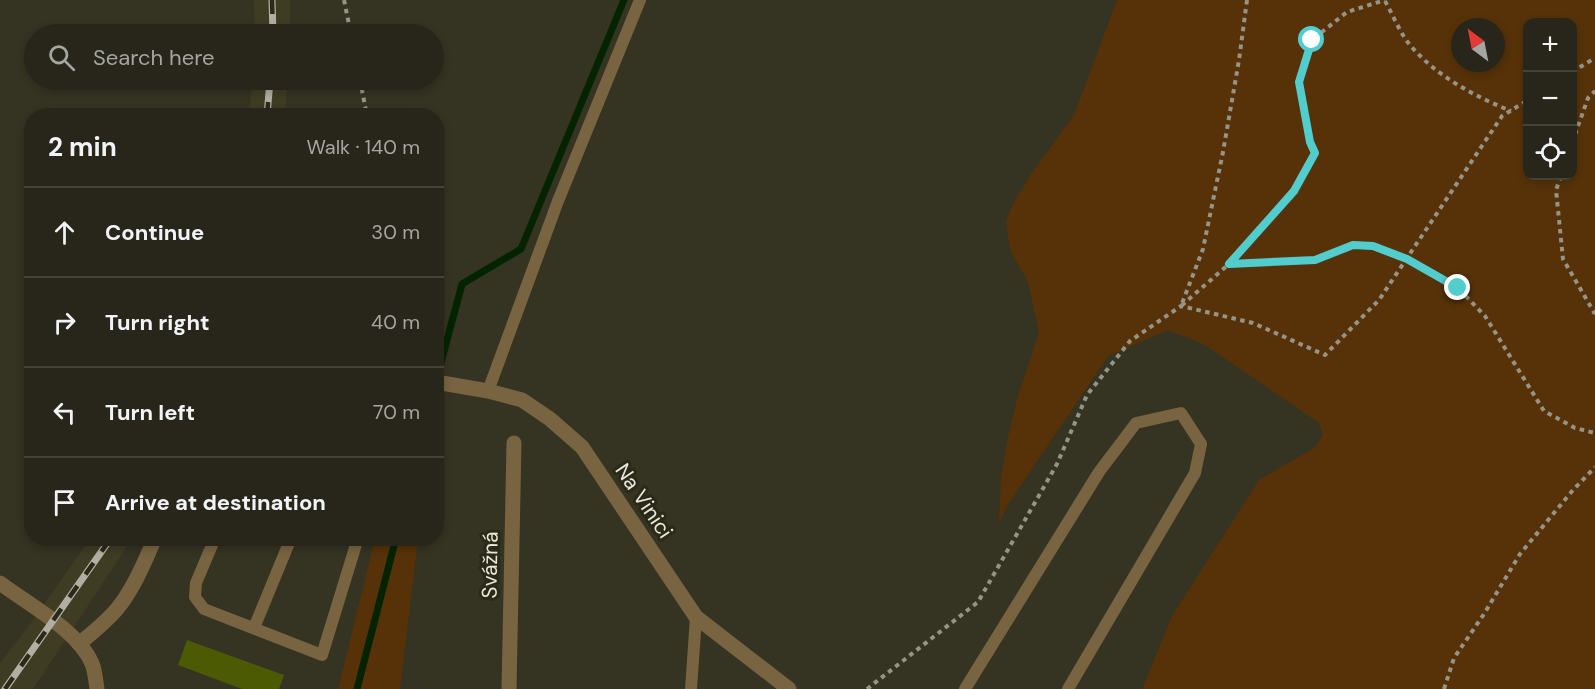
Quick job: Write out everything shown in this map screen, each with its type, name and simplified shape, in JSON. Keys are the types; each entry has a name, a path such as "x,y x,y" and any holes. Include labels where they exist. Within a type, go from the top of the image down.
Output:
{"street":[{"name":"Na Vinici","path":"444,383 522,400 550,419 582,447 696,617 789,689"},
{"name":"Svážná","path":"509,689 514,443"},
{"path":"79,645 118,608 137,580 152,546"},
{"path":"0,583 54,622 79,645 92,665 97,689"}],"lane":[{"path":"488,391 558,201 640,0"},
{"path":"965,689 1100,472 1136,423 1181,413 1201,444 1195,473 1068,689"},
{"path":"212,546 196,583 195,597 204,609 322,655 356,546"},
{"path":"254,628 288,546"},
{"path":"691,689 696,617"}],"path":[{"path":"344,0 349,24"},
{"path":"1180,306 1203,249 1227,129 1247,0"},
{"path":"867,689 978,602 1058,464 1087,395 1130,341 1180,306 1229,264 1294,191 1315,153 1310,142 1299,82 1312,40 1347,12 1385,0 1410,45 1435,69 1467,90 1510,111"},
{"path":"1577,69 1595,58"},
{"path":"362,90 365,108"},
{"path":"1577,129 1588,98 1595,91"},
{"path":"1180,306 1252,323 1325,355 1379,300 1502,116 1523,103"},
{"path":"1560,180 1556,190 1563,260 1595,314"},
{"path":"1229,264 1315,260 1353,245 1373,246 1407,259 1458,288 1485,316 1544,411 1575,428 1595,433"},
{"path":"1444,689 1454,658 1520,554 1595,467"}],"shaded area":[{"path":"254,0 290,0 290,24 255,24"},
{"path":"1117,0 1595,0 1595,689 1142,689 1172,616 1259,480 1314,448 1323,435 1319,423 1205,345 1168,330 1108,356 1007,506 999,523 1001,477 1008,437 1017,399 1039,332 1028,282 1010,250 1006,221 1014,202 1031,174 1074,115"},
{"path":"251,90 287,90 286,108 250,108"},
{"path":"85,546 127,546 33,689 0,689 0,663"},
{"path":"373,546 417,546 400,689 338,689"}],"building":[{"path":"187,640 284,675 279,689 242,689 178,665"}],"waterway":[{"path":"444,351 462,284 521,249 624,0"},
{"path":"357,689 394,546"}],"railway":[{"path":"272,0 273,24"},
{"path":"268,108 269,90"},
{"path":"5,689 105,546"}],"route":[{"path":"1312,40 1299,82 1310,142 1315,153 1294,191 1229,264 1315,260 1353,245 1373,246 1407,259 1458,288"}]}
